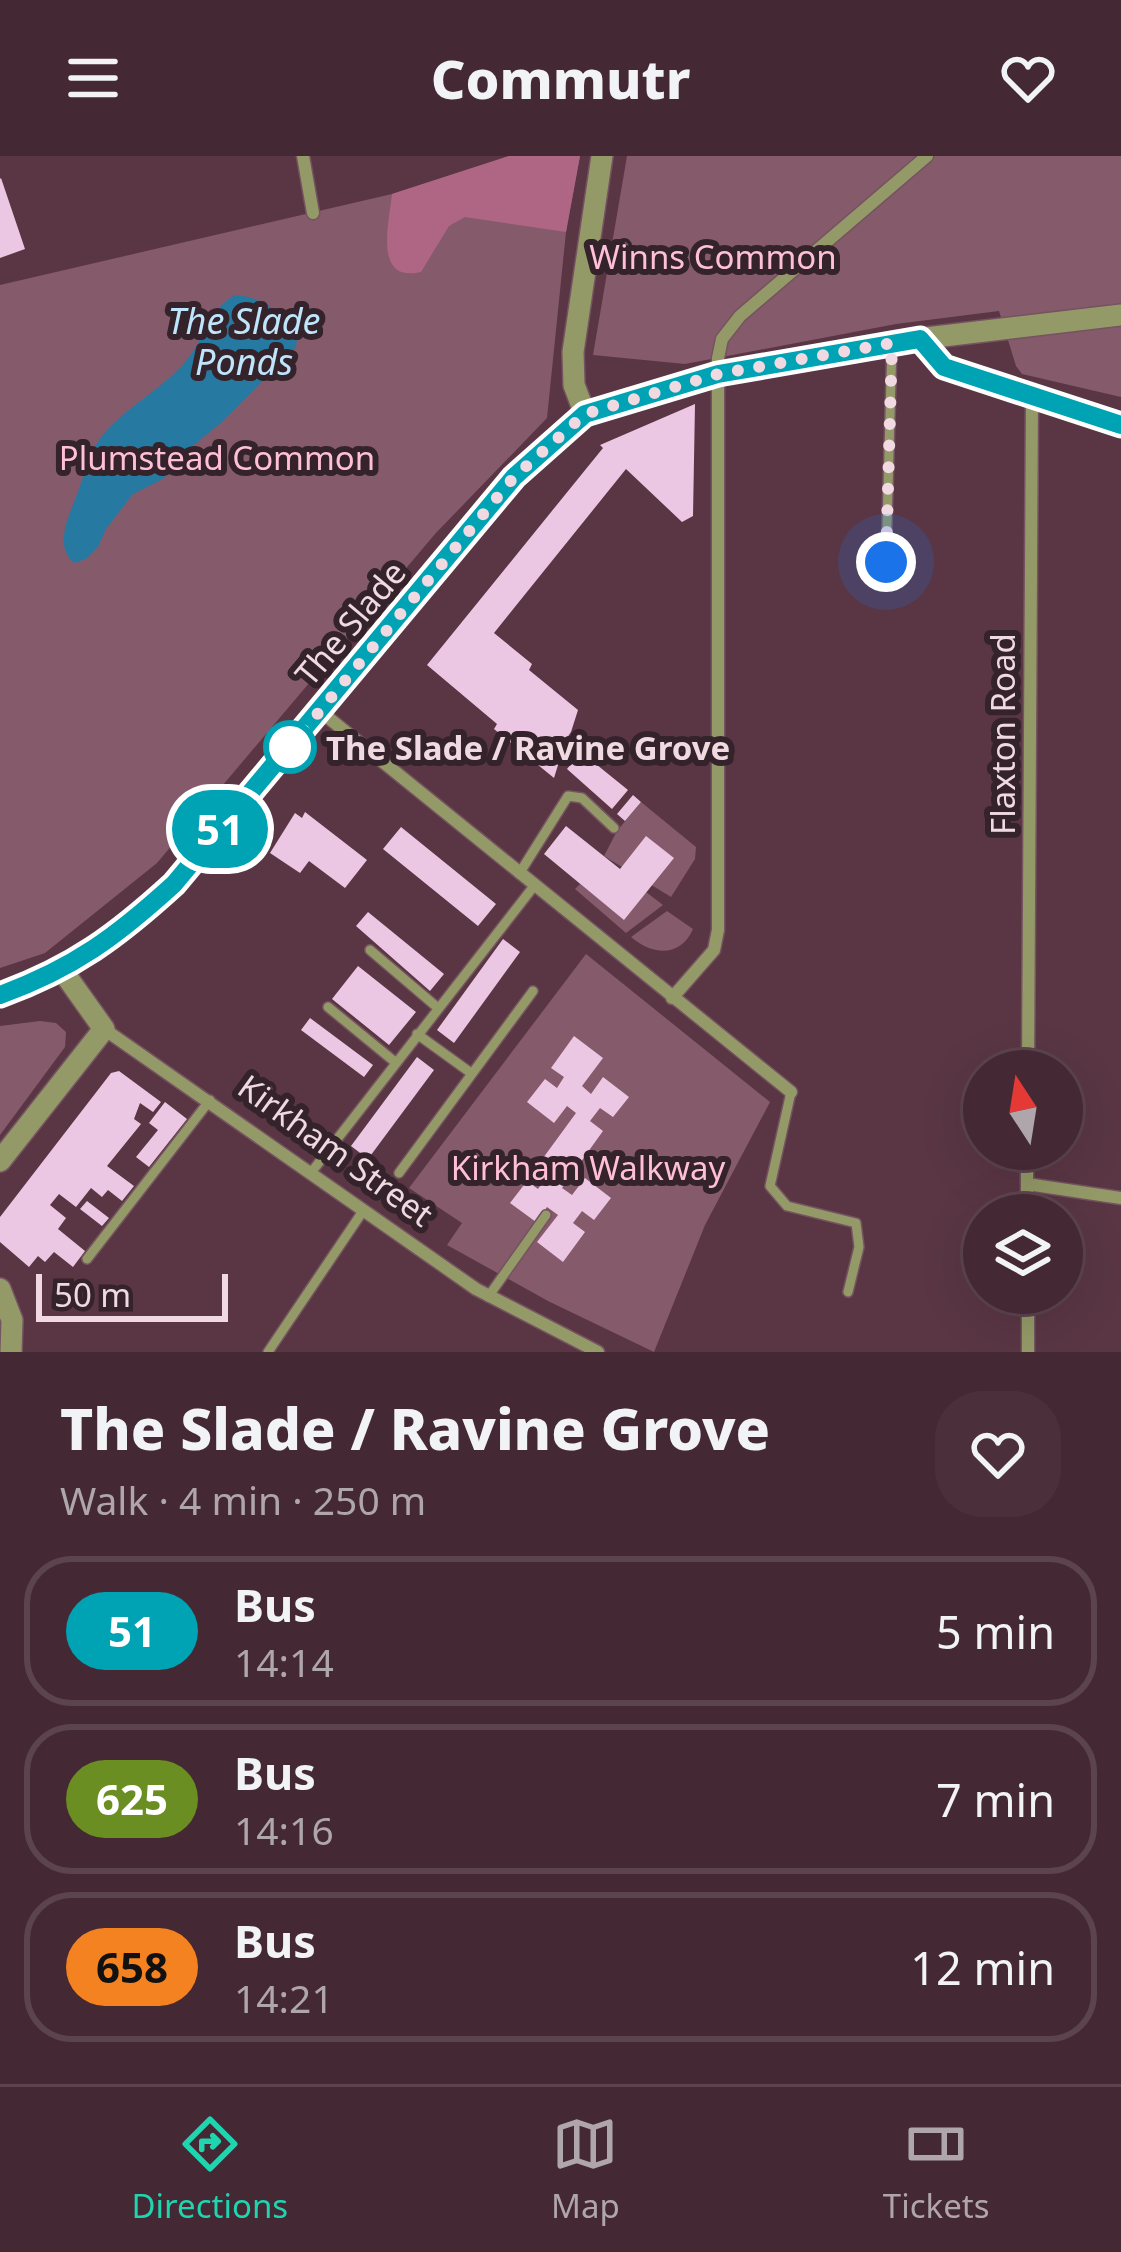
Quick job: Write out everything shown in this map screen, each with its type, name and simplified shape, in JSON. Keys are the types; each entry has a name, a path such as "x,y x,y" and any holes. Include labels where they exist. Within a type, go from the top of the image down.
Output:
{"street":[{"path":"303,156 314,213"},
{"path":"602,156 572,352 574,385 585,414 718,374 892,343 1121,315"},
{"path":"672,998 714,950 718,930 718,374 722,339 740,316 926,156"},
{"path":"920,339 944,367 1121,425"},
{"name":"Flaxton Road","path":"1028,1050 1031,398"},
{"name":"The Slade","path":"0,995 62,970 118,935 174,884 514,477 585,414"},
{"path":"320,711 791,1092"},
{"name":"Kirkham Street","path":"62,970 104,1029 488,1297 598,1352"},
{"path":"0,1161 104,1029"},
{"path":"1027,1170 1027,1194"},
{"path":"1027,1184 1121,1198"},
{"path":"0,1289 12,1320 11,1352"},
{"path":"1028,1314 1028,1352"}],"lane":[{"path":"886,562 892,343"},
{"path":"519,874 568,796 582,798 614,828"},
{"path":"310,1174 534,886"},
{"path":"370,950 438,1008"},
{"path":"399,1173 533,991"},
{"path":"328,1007 395,1062"},
{"path":"417,1034 471,1073"},
{"path":"791,1092 770,1186 787,1206 856,1223 859,1247 848,1292"},
{"path":"87,1259 210,1100"},
{"path":"268,1352 363,1211"},
{"path":"488,1297 546,1215"}],"green space":[{"name":"Plumstead Common","path":"509,156 580,156 566,232 547,418 435,534 157,863 45,953 0,968 0,285 392,194"},
{"name":"Winns Common","path":"627,156 1121,156 1121,397 1022,374 999,311 896,324 685,364 593,355"},
{"path":"641,802 696,847 695,859 671,897 604,856"},
{"path":"580,884 624,919 646,892 663,905 626,933 575,889"},
{"path":"667,911 693,929 681,945 657,950 631,937"},
{"name":"Kirkham Walkway","path":"586,954 770,1102 705,1225 654,1352 447,1245 462,1223 409,1188"},
{"path":"56,1023 66,1032 65,1047 0,1135 0,1026"}],"shaded area":[{"path":"509,156 580,156 566,232 465,217 449,226 421,272 396,269 387,248 392,194"}],"water":[{"name":"The Slade Ponds","path":"235,295 262,302 285,318 298,332 296,347 222,422 179,457 163,479 133,494 98,547 74,563 67,555 64,536 98,442 117,420 177,371 219,308"}],"building":[{"path":"0,179 25,249 0,258"},
{"path":"695,404 693,516 682,522 626,469 494,633 532,664 529,670 578,710 571,732 552,760 558,765 554,778 427,665 603,448 600,445"},
{"path":"581,752 628,790 612,809 567,769"},
{"path":"633,795 641,802 625,821 617,814"},
{"path":"305,812 367,860 345,888 309,861 300,873 270,853 295,813 302,818"},
{"path":"566,826 620,869 646,836 674,858 624,920 544,854"},
{"path":"401,827 496,904 478,926 383,849"},
{"path":"368,912 444,974 430,991 356,926"},
{"path":"503,939 520,952 454,1043 437,1030"},
{"path":"358,966 416,1012 389,1045 332,999"},
{"path":"310,1018 373,1065 364,1077 301,1030"},
{"path":"574,1036 603,1058 582,1086 591,1094 603,1077 629,1097 613,1117 600,1108 590,1121 603,1131 562,1188 572,1195 585,1178 611,1198 594,1220 582,1211 573,1223 585,1232 563,1262 537,1242 558,1215 547,1207 536,1222 510,1203 527,1181 538,1189 546,1177 535,1169 576,1113 567,1106 554,1123 527,1102 545,1079 557,1088 564,1077 551,1068"},
{"path":"417,1057 434,1070 368,1159 351,1146"},
{"path":"119,1071 161,1102 153,1112 140,1103 134,1119 141,1124 107,1166 134,1186 122,1201 108,1190 102,1197 91,1188 76,1207 59,1194 50,1205 66,1218 58,1229 85,1251 73,1267 54,1252 45,1262 38,1256 29,1267 0,1242 0,1217 111,1073"},
{"path":"165,1102 187,1119 149,1167 136,1157 158,1130 149,1123"},
{"path":"87,1201 109,1218 102,1226 80,1209"}],"bus line":[{"name":"51","path":"0,995 62,970 118,935 174,884 514,477 585,414 718,374 920,339 944,367 1121,425"}],"place":[{"name":"The Slade / Ravine Grove","path":"290,747"}],"route":[{"path":"290,747 514,477 585,414 665,389 718,374 892,343 886,562"}]}
